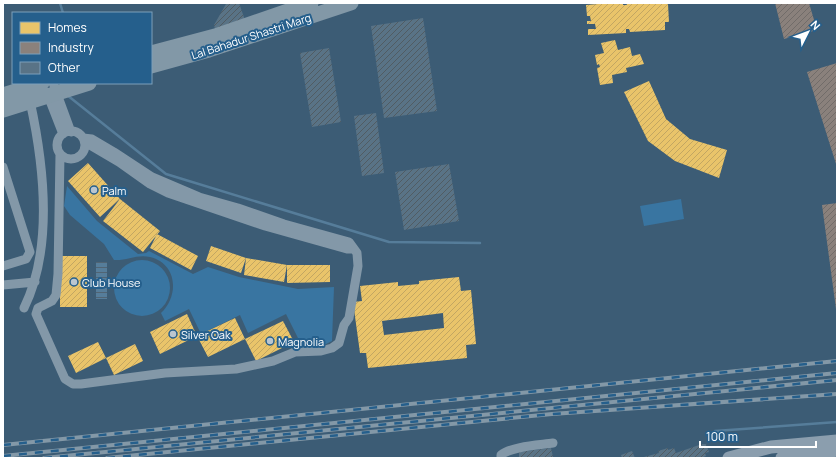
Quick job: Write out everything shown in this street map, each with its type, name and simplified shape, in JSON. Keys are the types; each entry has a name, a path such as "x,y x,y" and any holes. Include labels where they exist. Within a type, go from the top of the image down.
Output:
{"main road":[{"name":"Lal Bahadur Shastri Marg","path":"152,53 215,36 311,3"},
{"name":"Lal Bahadur Shastri Marg","path":"152,66 209,50 351,3"},
{"path":"3,95 82,84"},
{"path":"3,110 30,101 53,88"}],"street":[{"path":"53,88 67,133"},
{"path":"24,308 33,290 35,282 45,219 40,153 30,101"},
{"path":"60,154 68,159 78,158 84,151 84,140 80,134 67,133"},
{"path":"67,133 57,145 60,154 58,274 56,295 52,301 38,308 36,314 38,323 65,379 72,384 165,373 236,370 273,361 295,352 321,351 332,348 340,343 344,325 349,318 358,266 357,254 349,242 276,226 199,197 152,177 92,139 84,140"},
{"path":"3,167 30,252 26,259 3,266"},
{"path":"3,285 35,282"},
{"path":"729,458 771,447 837,441"},
{"path":"501,458 501,455 504,452 553,443"},
{"path":"782,458 837,450"}],"shaded area":[{"path":"67,186 97,221 138,254 149,251 193,274 208,267 239,277 298,289 334,287 332,341 306,354 286,314 248,333 240,315 201,334 189,309 165,321 161,313 167,306 173,290 171,273 166,266 159,261 145,256 114,260 104,244 70,215 64,206"},
{"path":"681,199 684,219 644,226 640,206"},
{"path":"136,260 148,260 158,264 166,272 170,282 170,294 166,304 158,312 148,316 136,316 126,312 118,304 114,294 114,282 118,272 126,264"},
{"path":"96,262 107,262 107,299 96,299"}],"building: Homes":[{"path":"623,3 623,5 627,5 626,3 668,4 669,22 665,22 665,30 630,32 629,29 626,29 626,33 588,35 588,29 596,29 595,24 587,24 587,21 591,21 590,16 587,16 586,5"},
{"path":"615,40 618,50 630,47 632,56 640,54 644,64 626,68 627,72 612,75 613,83 600,85 597,68 600,67 599,64 597,65 595,55 604,53 601,43"},
{"path":"649,81 666,119 690,139 727,150 719,178 675,161 648,141 624,92"},
{"name":"Palm","path":"88,163 120,199 100,217 68,181"},
{"path":"120,199 160,231 143,252 103,221"},
{"path":"157,234 198,256 191,270 150,248"},
{"path":"211,246 246,258 241,273 206,261"},
{"name":"Club House","path":"60,256 87,256 87,307 60,307"},
{"path":"246,258 287,265 284,282 244,275"},
{"path":"287,265 330,265 330,282 287,283"},
{"path":"459,277 461,291 471,290 476,344 466,345 467,358 368,368 366,353 360,353 353,302 362,301 360,286 398,282 398,286 419,284 419,281","holes":["443,313 444,328 384,335 382,321"]},
{"name":"Silver Oak","path":"187,314 197,336 160,354 150,332"},
{"path":"235,318 245,339 208,357 197,336"},
{"name":"Magnolia","path":"283,321 294,342 256,361 245,339"},
{"path":"98,342 106,358 76,373 68,356"},
{"path":"135,344 143,361 114,375 106,358"}],"building: Industry":[{"path":"775,3 809,3 817,30 784,39"},
{"path":"837,63 837,167 807,72"},
{"path":"837,203 837,309 836,309 822,205"}],"building: Other":[{"path":"239,3 246,23 216,33 214,25 226,4"},
{"path":"423,18 437,111 384,118 371,26"},
{"path":"329,48 341,122 312,127 300,53"},
{"path":"376,113 384,173 362,176 354,116"},
{"path":"449,164 459,221 404,230 395,172"},
{"path":"706,444 709,452 705,453 706,456 701,458 640,458 659,453 658,451 668,448 668,450 674,448 676,453"},
{"path":"551,448 553,457 519,458 519,452"},
{"path":"632,451 635,458 622,458 621,455"}],"waterway":[{"path":"60,3 63,12"},
{"path":"67,95 166,174 389,242 480,243"},
{"path":"715,431 837,422"}],"railway":[{"path":"3,445 837,361"},
{"path":"3,456 837,373"},
{"path":"44,458 837,380"},
{"path":"107,458 552,414 837,394"}],"place":[{"name":"Palm","path":"94,190"},
{"name":"Club House","path":"74,282"},
{"name":"Silver Oak","path":"173,334"},
{"name":"Magnolia","path":"270,341"}]}
